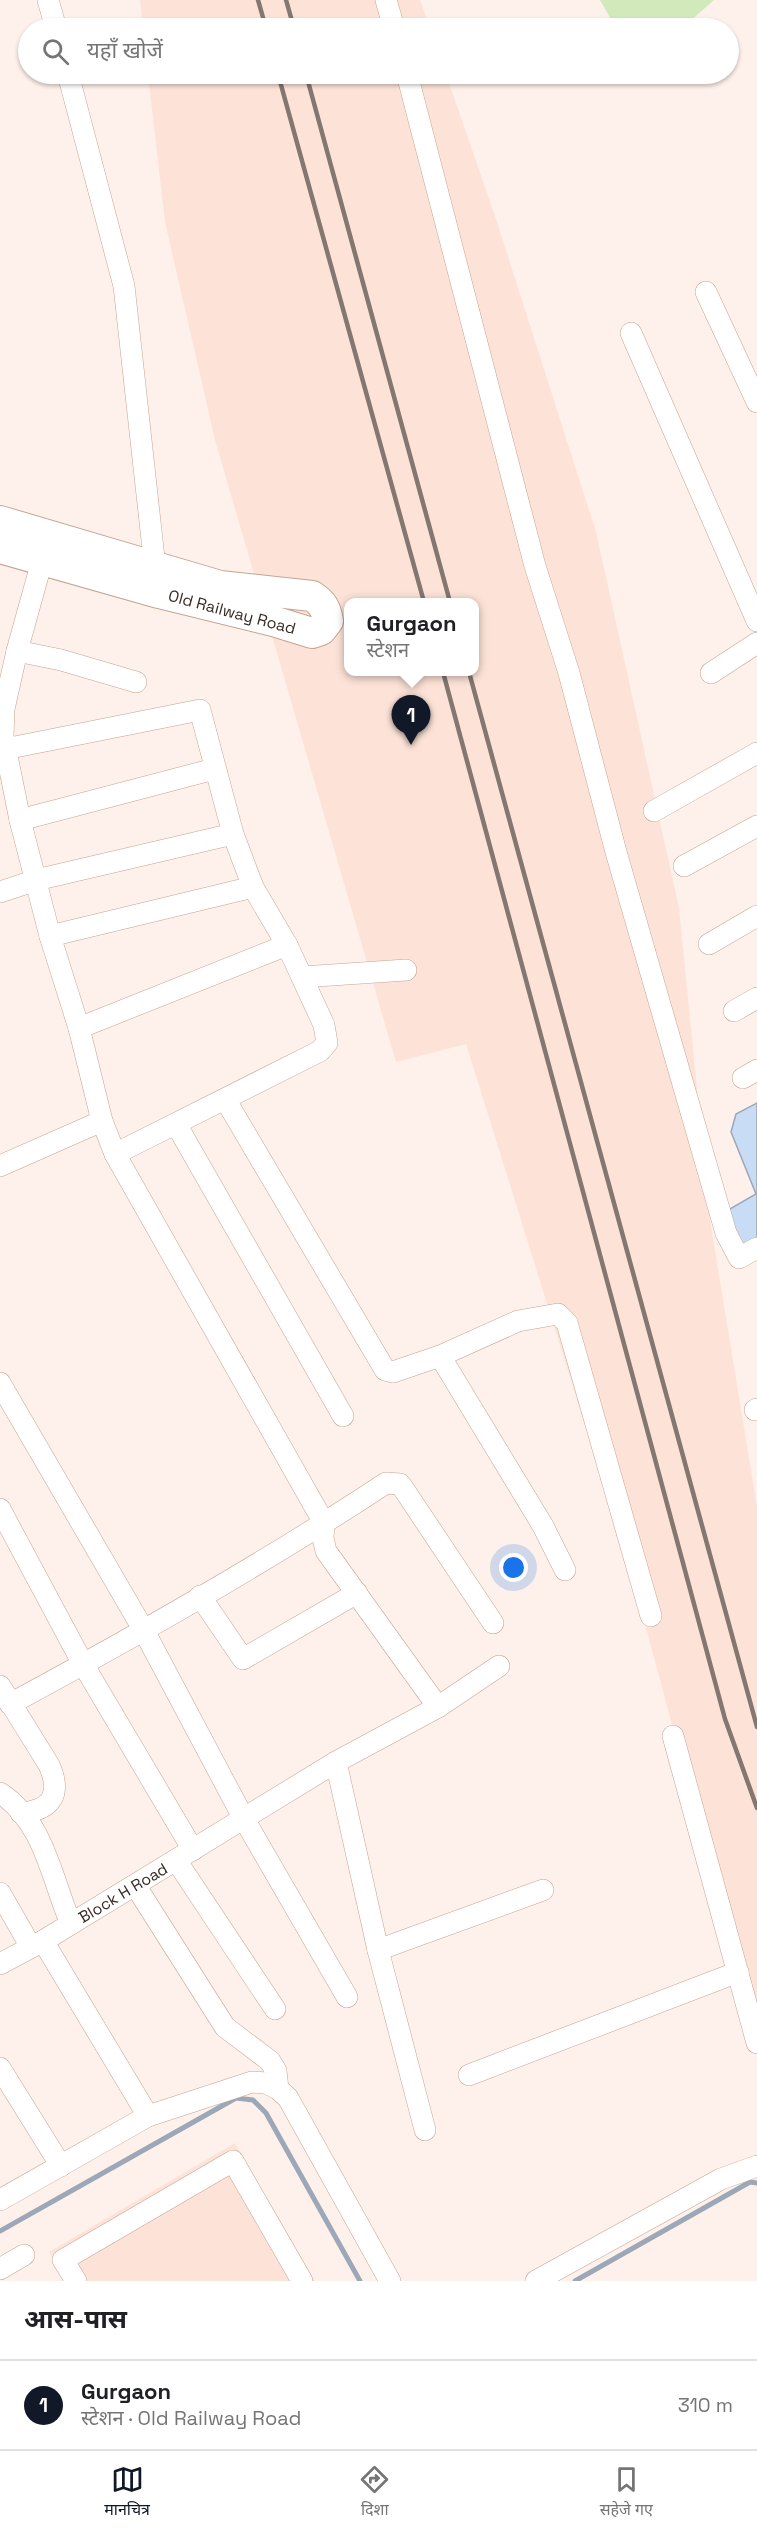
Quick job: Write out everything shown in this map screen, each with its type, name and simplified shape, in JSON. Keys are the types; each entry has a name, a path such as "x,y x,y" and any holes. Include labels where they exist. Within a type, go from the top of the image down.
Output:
{"main road":[{"name":"Old Railway Road","path":"0,521 220,586 312,596 321,602 326,610 328,621 321,630 312,633 0,548"}],"street":[{"path":"48,0 53,18"},
{"path":"386,0 391,18"},
{"path":"71,84 124,286 155,567"},
{"path":"410,84 535,566 569,673 616,852 726,1233 739,1258 757,1248"},
{"path":"706,292 757,402"},
{"path":"631,333 757,621"},
{"path":"42,561 17,651 4,709 5,749 20,820 50,936 79,1029 102,1121 115,1154 324,1523 323,1538 326,1551 438,1707"},
{"path":"711,674 757,643"},
{"path":"17,651 61,660 136,682"},
{"path":"5,749 200,710 233,834 253,886 287,945 324,1025 327,1043 320,1051 115,1154"},
{"path":"654,811 757,753"},
{"path":"20,820 214,769"},
{"path":"684,866 757,826"},
{"path":"0,892 36,880 233,834"},
{"path":"50,936 253,886"},
{"path":"709,944 757,916"},
{"path":"79,1029 287,945"},
{"path":"302,977 406,970"},
{"path":"734,1011 757,998"},
{"path":"225,1100 384,1368 393,1372 440,1356 518,1321 558,1314 567,1323 651,1616"},
{"path":"0,1166 102,1121"},
{"path":"176,1124 344,1416"},
{"path":"440,1356 543,1526 565,1570"},
{"path":"0,1383 143,1629 244,1819 347,1997"},
{"path":"21,1813 38,1812 45,1807 52,1799 54,1777 49,1765 5,1695 83,1664 324,1523 386,1483 400,1484 493,1623"},
{"path":"0,1509 185,1855 275,2009"},
{"path":"200,1596 243,1659 357,1593"},
{"name":"Block H Road","path":"0,1964 71,1924 336,1762 438,1707 499,1666"},
{"path":"674,1736 757,2043"},
{"path":"336,1762 378,1950 425,2130"},
{"path":"0,1793 13,1801 35,1833 54,1873 58,1896 71,1924"},
{"path":"135,1885 221,2021 270,2061 276,2071 278,2089"},
{"path":"378,1950 543,1890"},
{"path":"0,1893 37,1944 148,2116"},
{"path":"470,2075 738,1972"},
{"path":"0,2068 61,2166"},
{"path":"0,2200 148,2116 252,2082 266,2083 278,2089 288,2098 390,2281"},
{"path":"76,2281 63,2259 233,2161 302,2281"},
{"path":"536,2281 721,2179 757,2166"},
{"path":"0,2269 24,2255"}],"shaded area":[{"path":"140,0 420,0 426,18 142,18"},
{"path":"149,84 449,84 497,222 596,532 679,908 710,1220 757,1507 757,2040 632,1576 466,1044 396,1062 215,440 165,222"},
{"path":"235,2143 315,2281 66,2281 49,2252"}],"green space":[{"path":"600,0 714,0 693,18 610,18"}],"water":[{"path":"757,1103 757,1258 738,1252 728,1210 756,1194 731,1132 736,1114"}],"waterway":[{"path":"0,2231 236,2098 253,2100 266,2113 360,2281"},
{"path":"575,2281 750,2182 757,2183"}],"railway":[{"path":"258,0 263,18"},
{"path":"286,0 291,18"},
{"path":"281,84 423,598"},
{"path":"309,84 449,598"},
{"path":"444,676 725,1719 757,1808"},
{"path":"470,676 757,1727"}],"place":[{"name":"Gurgaon","path":"411,745"}]}
